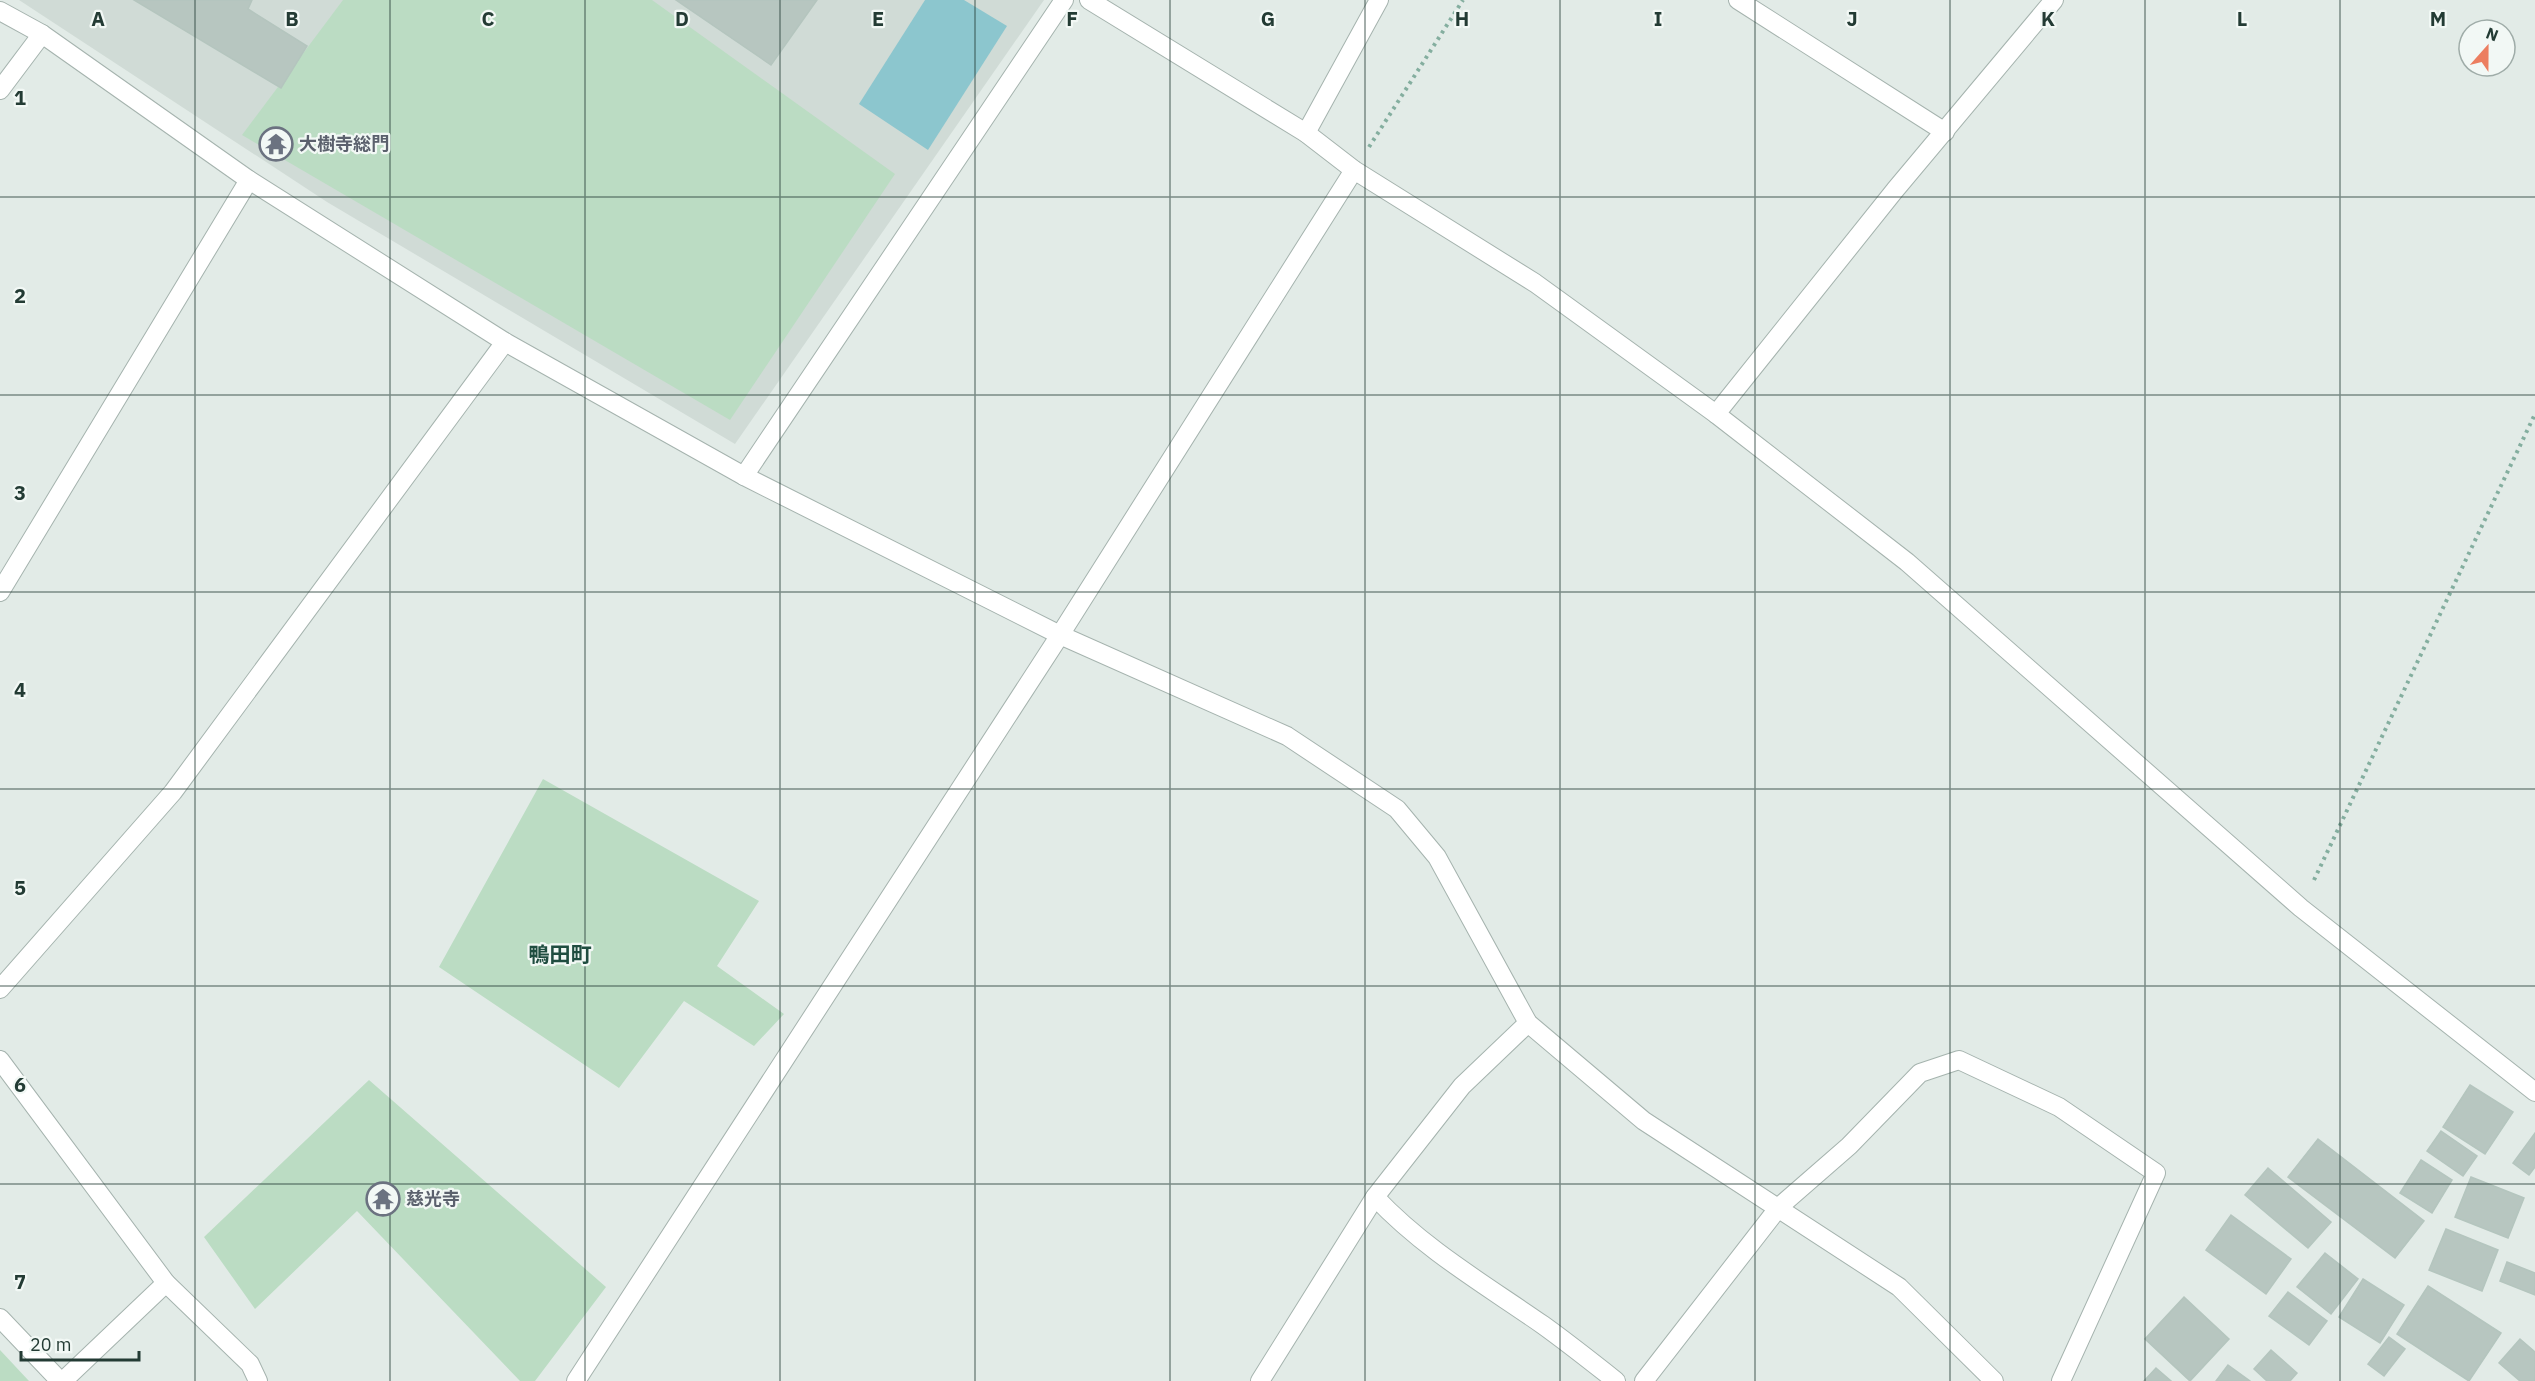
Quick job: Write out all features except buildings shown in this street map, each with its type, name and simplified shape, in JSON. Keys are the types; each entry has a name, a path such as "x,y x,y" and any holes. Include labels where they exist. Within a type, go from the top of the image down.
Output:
{"street":[{"path":"744,476 1064,0"},
{"path":"1089,0 1306,133 1354,170 1535,283 1716,414 1907,562 2301,908 2535,1092"},
{"path":"1306,133 1379,0"},
{"path":"1738,0 1945,132"},
{"path":"1716,414 1895,190 2054,0"},
{"path":"0,11 42,34 249,180 506,342 744,476 1060,635 1287,736 1397,808 1437,857 1528,1023 1644,1121 1899,1287 1994,1381"},
{"path":"0,90 42,34"},
{"path":"576,1381 1060,635 1354,170"},
{"path":"0,592 249,180"},
{"path":"0,989 173,792 506,342"},
{"path":"1260,1381 1375,1197 1462,1086 1528,1023"},
{"path":"1644,1381 1779,1207 1849,1146 1920,1073 1959,1059 2059,1107 2156,1173 2061,1381"},
{"path":"0,1060 166,1283 250,1364 258,1381"},
{"path":"1375,1197 1404,1228 1441,1257 1543,1325 1616,1381"},
{"path":"0,1318 61,1381 166,1283"}],"path":[{"path":"1354,170 1463,0"},
{"path":"2301,908 2535,414"}],"shaded area":[{"path":"19,0 1044,0 735,444 327,202"}],"green space":[{"path":"343,0 652,0 895,174 730,420 242,135"},
{"path":"543,779 759,901 717,966 784,1014 754,1046 684,1001 619,1088 439,967"},
{"path":"369,1080 606,1287 535,1381 520,1381 357,1211 255,1309 204,1237"},
{"path":"0,1350 29,1381 0,1381"}],"water":[{"path":"925,0 964,0 1007,26 928,150 859,104"}],"place":[{"name":"大樹寺総門","path":"276,144"},
{"name":"慈光寺","path":"383,1199"}],"district":[{"name":"鴨田町","path":"560,955"}]}
